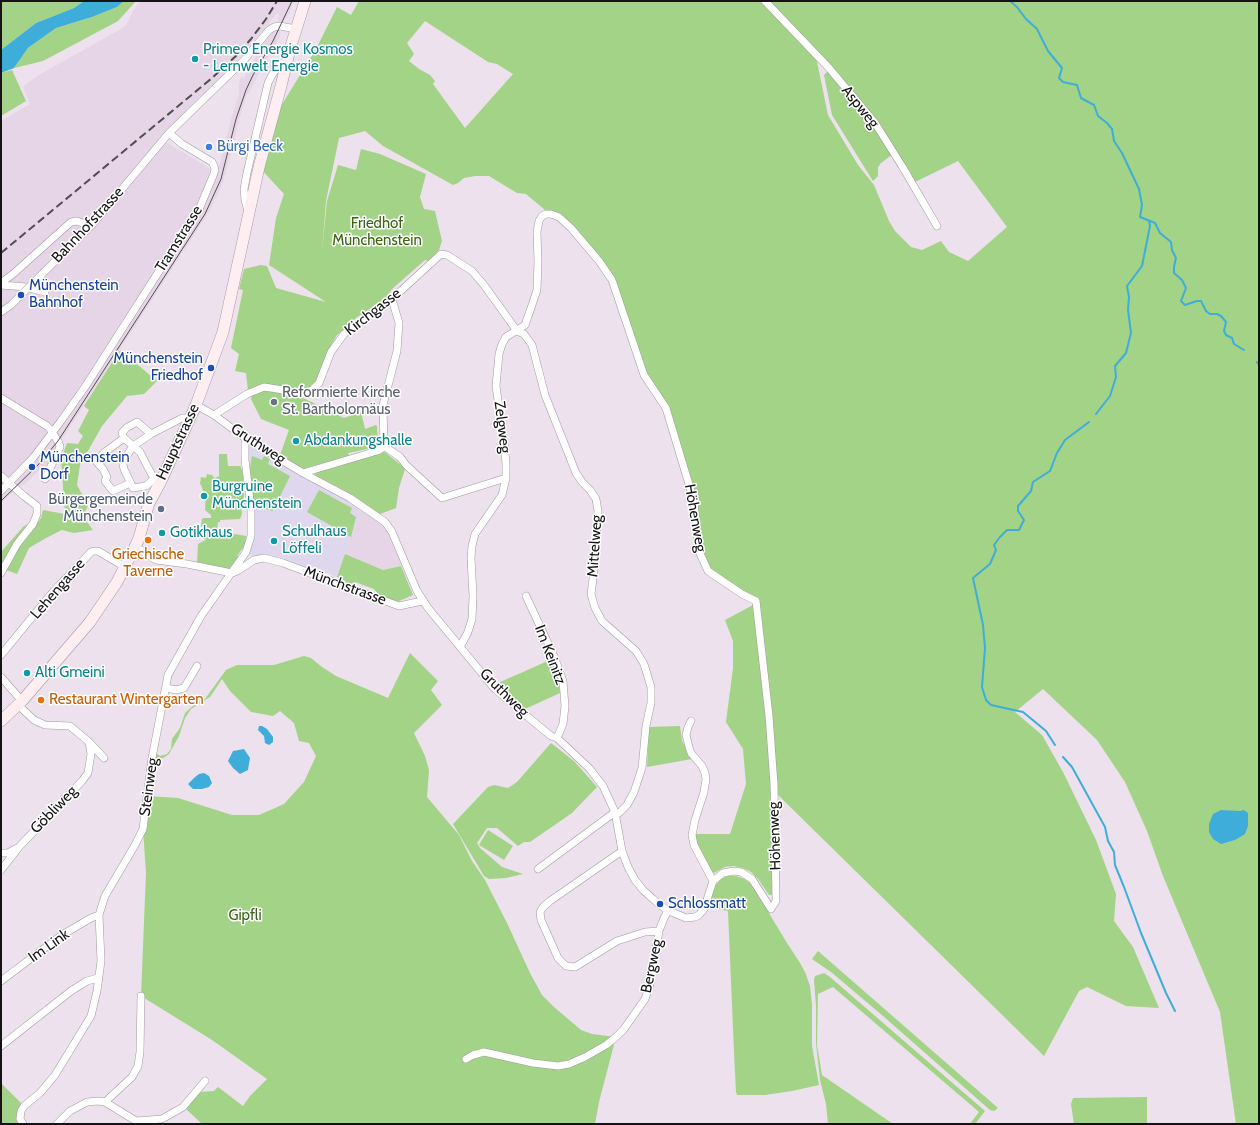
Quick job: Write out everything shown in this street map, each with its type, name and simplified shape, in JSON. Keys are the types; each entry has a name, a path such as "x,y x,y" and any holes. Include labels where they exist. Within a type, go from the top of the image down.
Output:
{"main road":[{"name":"Hauptstrasse","path":"1,721 20,703 90,622 110,593 134,549 141,532 146,508 157,481 196,405 221,340 259,167 287,60 305,1"}],"street":[{"name":"Aspweg","path":"765,1 829,68 875,123 937,226"},
{"path":"169,133 244,60 271,28 280,26 296,29"},
{"name":"Bahnhofstrasse","path":"1,312 11,305 92,226 169,133"},
{"name":"Tramstrasse","path":"1,491 53,433 85,387 200,207 215,170 212,162 182,144 169,133"},
{"name":"Zelgweg","path":"460,646 468,632 472,619 474,596 471,558 475,534 502,495 506,478 504,442 496,386 500,354 502,344 506,337 525,325 537,290 537,232 539,221 542,216 546,214"},
{"name":"Höhenweg","path":"546,214 559,216 599,261 612,280 644,375 666,408 694,501 698,549 708,571 756,602 767,701 774,784 776,902 772,909 752,879 741,872 730,871 723,873 713,880"},
{"path":"1,284 71,222 77,221 92,226"},
{"name":"Mittelweg","path":"441,254 447,255 472,271 517,331 524,334 532,345 545,395 576,473 596,499 598,511 591,594 595,608 602,621 636,651 644,664 651,687 651,703 646,726 642,768 634,792 627,805 620,812 615,813 538,869"},
{"name":"Kirchgasse","path":"214,415 247,394 264,387 303,394 312,390 319,383 331,352 344,334 392,299 441,254"},
{"path":"1,284 26,287 45,292"},
{"path":"303,473 377,452 384,446 383,405 397,351 399,323 392,299"},
{"path":"1,398 47,426 59,443 60,447 45,479"},
{"name":"Gruthweg","path":"196,405 214,415 245,438 303,473 350,498 385,522 392,532 422,601 494,688 551,736 557,738 589,768 603,786 615,813 622,851 628,867 635,880 643,890 668,911 686,918 695,917 699,915 705,905 713,880"},
{"path":"151,434 137,422 126,428 122,433 124,438 133,446 140,452 157,481 146,486 133,488 123,464 133,446 151,434 182,418 190,418"},
{"path":"124,438 105,452 96,461 103,469 107,477 105,481 113,491 130,483"},
{"name":"Steinweg","path":"23,1124 20,1119 21,1111 24,1106 40,1093 55,1075 91,1016 101,961 99,915 105,896 143,829 152,758 171,669 201,616 246,552 251,536 251,508 245,460 245,438"},
{"path":"384,446 400,457 406,465 442,498 506,478"},
{"path":"1,476 37,506 37,514 33,524 17,544 1,573"},
{"path":"134,549 139,549 156,560 187,564 230,574"},
{"name":"Lehengasse","path":"1,655 52,593 91,552 98,551 125,567"},
{"name":"Münchstrasse","path":"230,574 254,560 264,558 283,563 399,606 422,601"},
{"name":"Im Keinitz","path":"526,596 554,656 563,681 565,706 563,724 557,738"},
{"path":"166,688 176,690 184,688 197,666"},
{"path":"1,677 34,720 45,725 70,726 89,742 104,758"},
{"path":"690,721 686,735 689,747 705,773 706,779 704,792 692,835 694,845 713,880"},
{"name":"Göbliweg","path":"1,870 19,847 88,773 91,754 89,742"},
{"name":"Göbliweg","path":"1,853 8,853 19,847"},
{"path":"622,851 544,907 540,912 541,920 558,958 566,966 575,967 617,941 645,932 660,931"},
{"name":"Bergweg","path":"466,1059 484,1052 533,1063 558,1066 569,1064 585,1057 606,1045 616,1037 645,999 650,984 660,931 668,911"},
{"name":"Im Link","path":"1,981 62,935 99,915"},
{"path":"1,1046 71,992 87,981 98,978"},
{"path":"105,1102 132,1077 138,1066 140,1052 141,996"},
{"path":"57,1124 70,1111 87,1102 105,1102 136,1122 162,1119 182,1107 205,1081"}],"shaded area":[{"path":"144,1 294,1 279,32 281,33 278,40 246,96 223,182 210,210 62,439 51,457 52,459 43,469 41,468 25,484 18,487 1,503 1,495 57,433 130,321 212,186 219,167 239,94 239,83 241,77 244,78 256,56 254,54 272,33 279,19 277,19 279,15 277,13 231,67 159,138 209,168 210,179 197,208 58,421 45,439 1,491 1,121 30,104 23,87 37,76 121,29 127,24 138,4"},
{"path":"245,438 332,488 362,510 337,577 312,566 310,569 270,555 259,555 254,557 246,552 251,536"},
{"path":"362,510 383,524 403,565 383,570 345,554"}],"green space":[{"path":"1,1 84,1 74,8 36,23 1,50"},
{"path":"124,1 136,1 118,21 43,61 14,68 28,48 56,28 92,17 117,7"},
{"name":"Friedhof Münchenstein","path":"359,1 1259,1 1259,1124 1236,1124 1220,1012 1163,876 1147,831 1125,782 1097,740 1043,689 1015,712 1042,735 1063,772 1096,840 1116,894 1114,921 1133,947 1159,1008 1126,1006 1087,987 1079,991 1044,1056 776,793 758,603 708,571 702,559 694,501 666,408 644,375 612,280 564,221 546,214 545,210 526,194 517,193 489,176 464,178 453,185 383,146 365,131 339,138 326,201 322,252 327,201 338,165 356,170 361,149 380,154 426,174 420,197 424,209 435,211 442,241 439,250 428,261 425,260 392,289 386,298 356,318 337,335 331,345 316,381 311,386 302,391 286,388 248,391 246,373 235,371 239,354 231,348 243,290 239,289 244,269 261,265 267,266 276,288 326,302 269,265 276,218 284,194 259,167 270,124 316,49 337,7 351,15","holes":["425,21 488,62 497,64 513,74 465,128 433,84 435,81 430,75 409,61 414,54 407,43","816,57 879,124 915,182 958,161 1007,227 968,261 949,252 941,241 922,250 911,247 895,231 889,221 874,185 858,165 828,115","1221,810 1248,813 1248,826"]},
{"path":"12,70 26,101 1,116 1,73"},
{"path":"829,70 868,117 893,154 878,167 878,176 873,181 832,115 824,75"},
{"path":"120,350 157,381 144,394 127,396 102,426 80,465 77,485 88,505 83,517 93,530 74,533 62,530 29,548 17,574 6,570 14,554 41,518 43,510 65,514 61,459 67,443 78,444 83,436 78,431 89,410 84,406"},
{"path":"266,389 299,396 344,418 361,412 365,429 376,425 377,426 378,442 372,448 348,453 349,456 302,469 280,455 289,430 261,419 251,399 252,396 259,390"},
{"path":"385,452 405,469 399,488 396,508 380,514 351,494 315,475 316,472"},
{"path":"219,454 227,454 228,466 240,466 243,475 244,499 240,501 242,514 240,519 220,520 220,522 218,522 217,530 246,536 245,545 237,556 239,557 228,570 197,564 198,544 206,540 199,536 199,530 202,528 202,519 211,518 211,515 205,510 206,492 203,491 200,484 201,477 206,478 207,474 212,475 215,478 219,476"},
{"path":"252,456 262,460 264,456 270,459 268,464 290,476 273,511 254,506 249,474"},
{"path":"319,490 352,508 350,513 356,517 351,537 307,512"},
{"path":"27,524 17,544 1,573 1,552"},
{"path":"345,554 383,570 401,566 413,595 397,602 379,595 374,589 355,582 351,584 337,577"},
{"path":"753,605 763,681 772,782 774,891 772,895 769,895 751,872 743,868 733,866 725,867 714,873 712,872 698,847 695,834 730,834 746,784 743,749 726,722 733,668 733,641 725,620"},
{"name":"Gipfli","path":"410,653 438,681 431,690 442,705 414,733 425,756 429,770 427,797 459,835 472,861 485,880 542,995 581,1030 592,1034 616,1037 599,1102 595,1124 202,1124 186,1109 199,1092 214,1091 218,1087 243,1106 250,1096 267,1079 212,1040 141,996 146,873 143,829 147,796 178,798 232,815 259,815 284,804 304,782 316,756 309,743 299,741 294,723 280,711 273,716 251,712 230,691 222,679 210,697 191,709 185,718 179,736 169,754 163,758 152,758 153,751 160,756 167,754 171,749 172,739 180,728 185,713 194,705 205,699 226,670 237,665 274,665 304,656 311,658 336,676 388,698"},
{"path":"550,660 558,678 560,693 523,710 498,683"},
{"path":"680,726 682,741 692,759 647,767 649,727"},
{"path":"551,743 575,762 597,787 572,813 530,842 524,842 518,846 497,828 487,828 477,843 480,848 502,867 523,874 506,878 489,879 484,876 453,824 488,787 494,785 508,788 517,782"},
{"path":"488,830 513,846 504,860 479,845"},
{"path":"728,876 736,876 745,879 752,885 805,972 810,986 812,1004 812,1046 819,1085 765,1095 737,1095 728,911 709,907 711,895 715,886 721,879"},
{"path":"818,951 998,1108 994,1111 990,1110 883,1016 831,972 812,959"},
{"path":"824,973 985,1111 975,1124 970,1124 979,1112 833,987 818,994 817,1045 822,1075 893,1124 828,1124 826,1104 820,1080 816,1043 814,980 815,976"},
{"path":"1,1083 24,1106 23,1124 1,1124"},
{"path":"1147,1097 1147,1124 1074,1124 1071,1104 1073,1098"}],"water":[{"path":"84,1 124,1 117,7 92,17 56,28 28,48 14,68 1,73 1,50 36,23 74,8"},
{"path":"259,726 267,729 273,737 273,742 269,745 265,743 264,736 258,730"},
{"path":"244,749 250,758 248,770 240,774 228,761 233,751"},
{"path":"204,773 209,776 212,783 209,787 193,789 188,784 199,774"},
{"path":"1221,810 1244,810 1248,813 1248,826 1245,834 1235,840 1221,844 1213,839 1209,832 1209,824 1213,814"}],"waterway":[{"path":"1010,1 1037,29 1048,51 1062,68 1059,78 1063,82 1077,85 1081,98 1094,105 1098,116 1112,129 1114,141 1122,153 1139,189 1142,205 1140,217 1155,223 1160,233 1171,242 1172,250 1176,258 1174,273 1182,280 1186,288 1181,301 1185,305 1201,301 1206,311 1210,314 1217,314 1221,316 1226,322 1224,331 1226,335 1232,338 1234,344 1244,350"},
{"path":"1096,414 1110,396 1116,377 1115,366 1126,353 1131,333 1127,286 1142,266 1150,226 1149,221"},
{"path":"1055,745 1046,731 1023,712 991,705 986,700 982,687 985,648 983,625 973,578 990,564 996,550 994,545 1000,537 1007,530 1019,530 1024,520 1018,511 1018,506 1031,491 1033,482 1050,471 1057,453 1065,440 1089,422"},
{"path":"1063,757 1072,767 1105,827 1108,841 1114,852 1115,865 1141,933 1175,1011"}],"tram line":[{"path":"1,501 38,465 58,441 205,214 221,179 236,119 246,90 273,41 292,1"}],"railway":[{"path":"1,253 212,78 237,55 251,39 277,1"}],"place":[{"name":"Primeo Energie Kosmos - Lernwelt Energie","path":"195,59"},
{"name":"Bürgi Beck","path":"209,147"},
{"name":"Münchenstein Bahnhof","path":"21,295"},
{"name":"Münchenstein Friedhof","path":"211,368"},
{"name":"Reformierte Kirche St. Bartholomäus","path":"274,402"},
{"name":"Abdankungshalle","path":"296,441"},
{"name":"Münchenstein Dorf","path":"32,467"},
{"name":"Burgruine Münchenstein","path":"204,496"},
{"name":"Bürgergemeinde Münchenstein","path":"161,509"},
{"name":"Gotikhaus","path":"162,533"},
{"name":"Griechische Taverne","path":"148,540"},
{"name":"Schulhaus Löffeli","path":"274,541"},
{"name":"Alti Gmeini","path":"27,673"},
{"name":"Restaurant Wintergarten","path":"41,700"},
{"name":"Schlossmatt","path":"660,904"}]}
